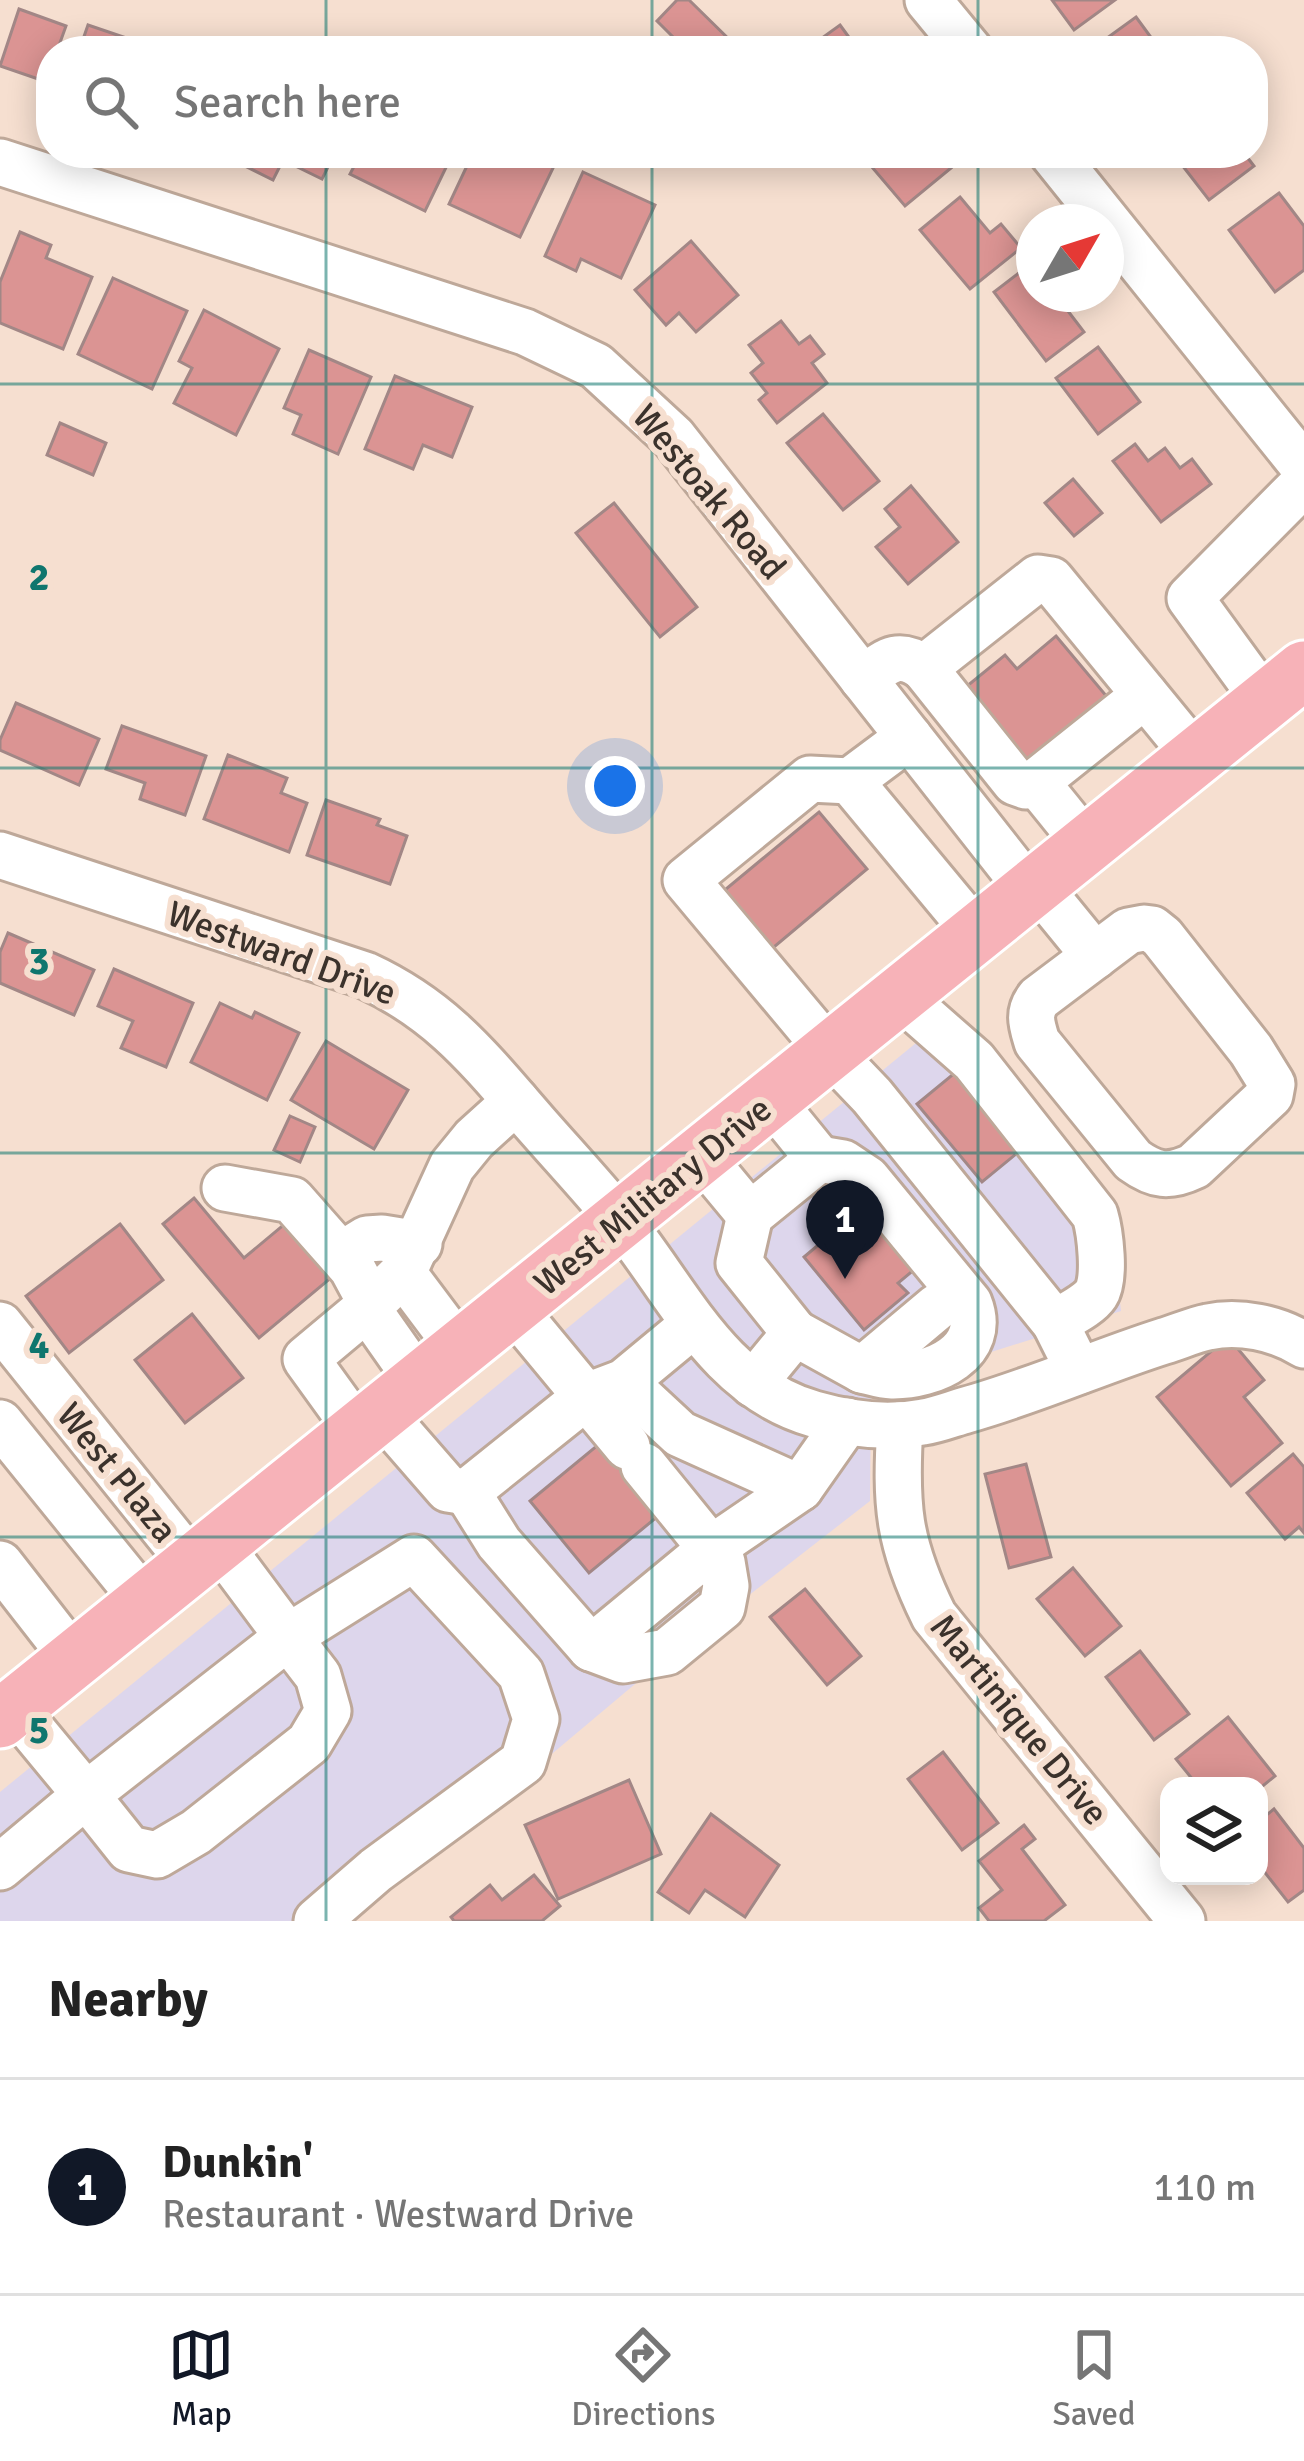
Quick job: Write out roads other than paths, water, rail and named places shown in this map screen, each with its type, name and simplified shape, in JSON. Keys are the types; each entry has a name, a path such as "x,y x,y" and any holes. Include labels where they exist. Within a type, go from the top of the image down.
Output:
{"main road":[{"name":"West Military Drive","path":"7,1713 1285,686"}],"street":[{"path":"928,0 958,36"},
{"name":"Westoak Road","path":"0,162 525,332 596,366 673,437 909,737 1095,956"},
{"path":"1064,168 1304,466"},
{"path":"1285,686 1190,598 1304,483"},
{"path":"925,668 1039,578 1051,580 1196,757"},
{"path":"863,679 898,658 925,668 1015,782 1026,786 1145,695"},
{"path":"909,737 850,781 810,778 686,880 872,1096 1055,1323 1078,1371"},
{"path":"850,781 977,934"},
{"path":"1036,782 1087,845"},
{"name":"Westward Drive","path":"0,855 365,975 401,992 454,1031 516,1101 621,1221 724,1359 753,1384 809,1413 847,1421 925,1422 1210,1326 1268,1329 1304,1345"},
{"path":"1152,928 1251,1049 1272,1084 1270,1095 1194,1166 1181,1172 1148,1171 1133,1160 1037,1042 1030,1020 1034,1005 1095,956 1128,932 1152,928"},
{"path":"900,996 974,1061 1095,1215 1101,1280 1095,1296 1055,1323"},
{"path":"771,1100 819,1159 844,1163 867,1179 969,1303 974,1330 948,1364 892,1376 862,1370 795,1334 739,1263 750,1215 819,1159"},
{"path":"405,1393 306,1359 367,1308 411,1258 452,1166 516,1101"},
{"path":"701,1156 750,1215"},
{"path":"225,1188 292,1200 341,1256 367,1294 367,1308 448,1489 467,1492 694,1324"},
{"path":"341,1256 367,1239 382,1238 411,1258"},
{"path":"405,1393 411,1258"},
{"path":"512,1307 605,1389 680,1433 800,1488"},
{"path":"862,1370 937,1307"},
{"name":"West Plaza","path":"0,1325 71,1413 288,1637 318,1676 328,1711 309,1743 196,1832 157,1855 129,1849 86,1795"},
{"path":"753,1384 795,1334"},
{"path":"467,1492 499,1543 591,1648 623,1660 667,1652 722,1607 726,1586 722,1562 635,1456 605,1389"},
{"path":"12,1437 71,1413"},
{"path":"712,1548 800,1488 847,1421"},
{"name":"Martinique Drive","path":"900,1425 896,1490 904,1544 934,1616 1182,1921"},
{"name":"West Plaza","path":"12,1437 145,1602"},
{"path":"0,1867 288,1637 414,1558 521,1674 536,1719 523,1762 376,1870 317,1921"},
{"path":"0,1564 74,1659"},
{"path":"7,1713 86,1795"}],"place":[{"name":"Dunkin'","path":"845,1279"}]}
